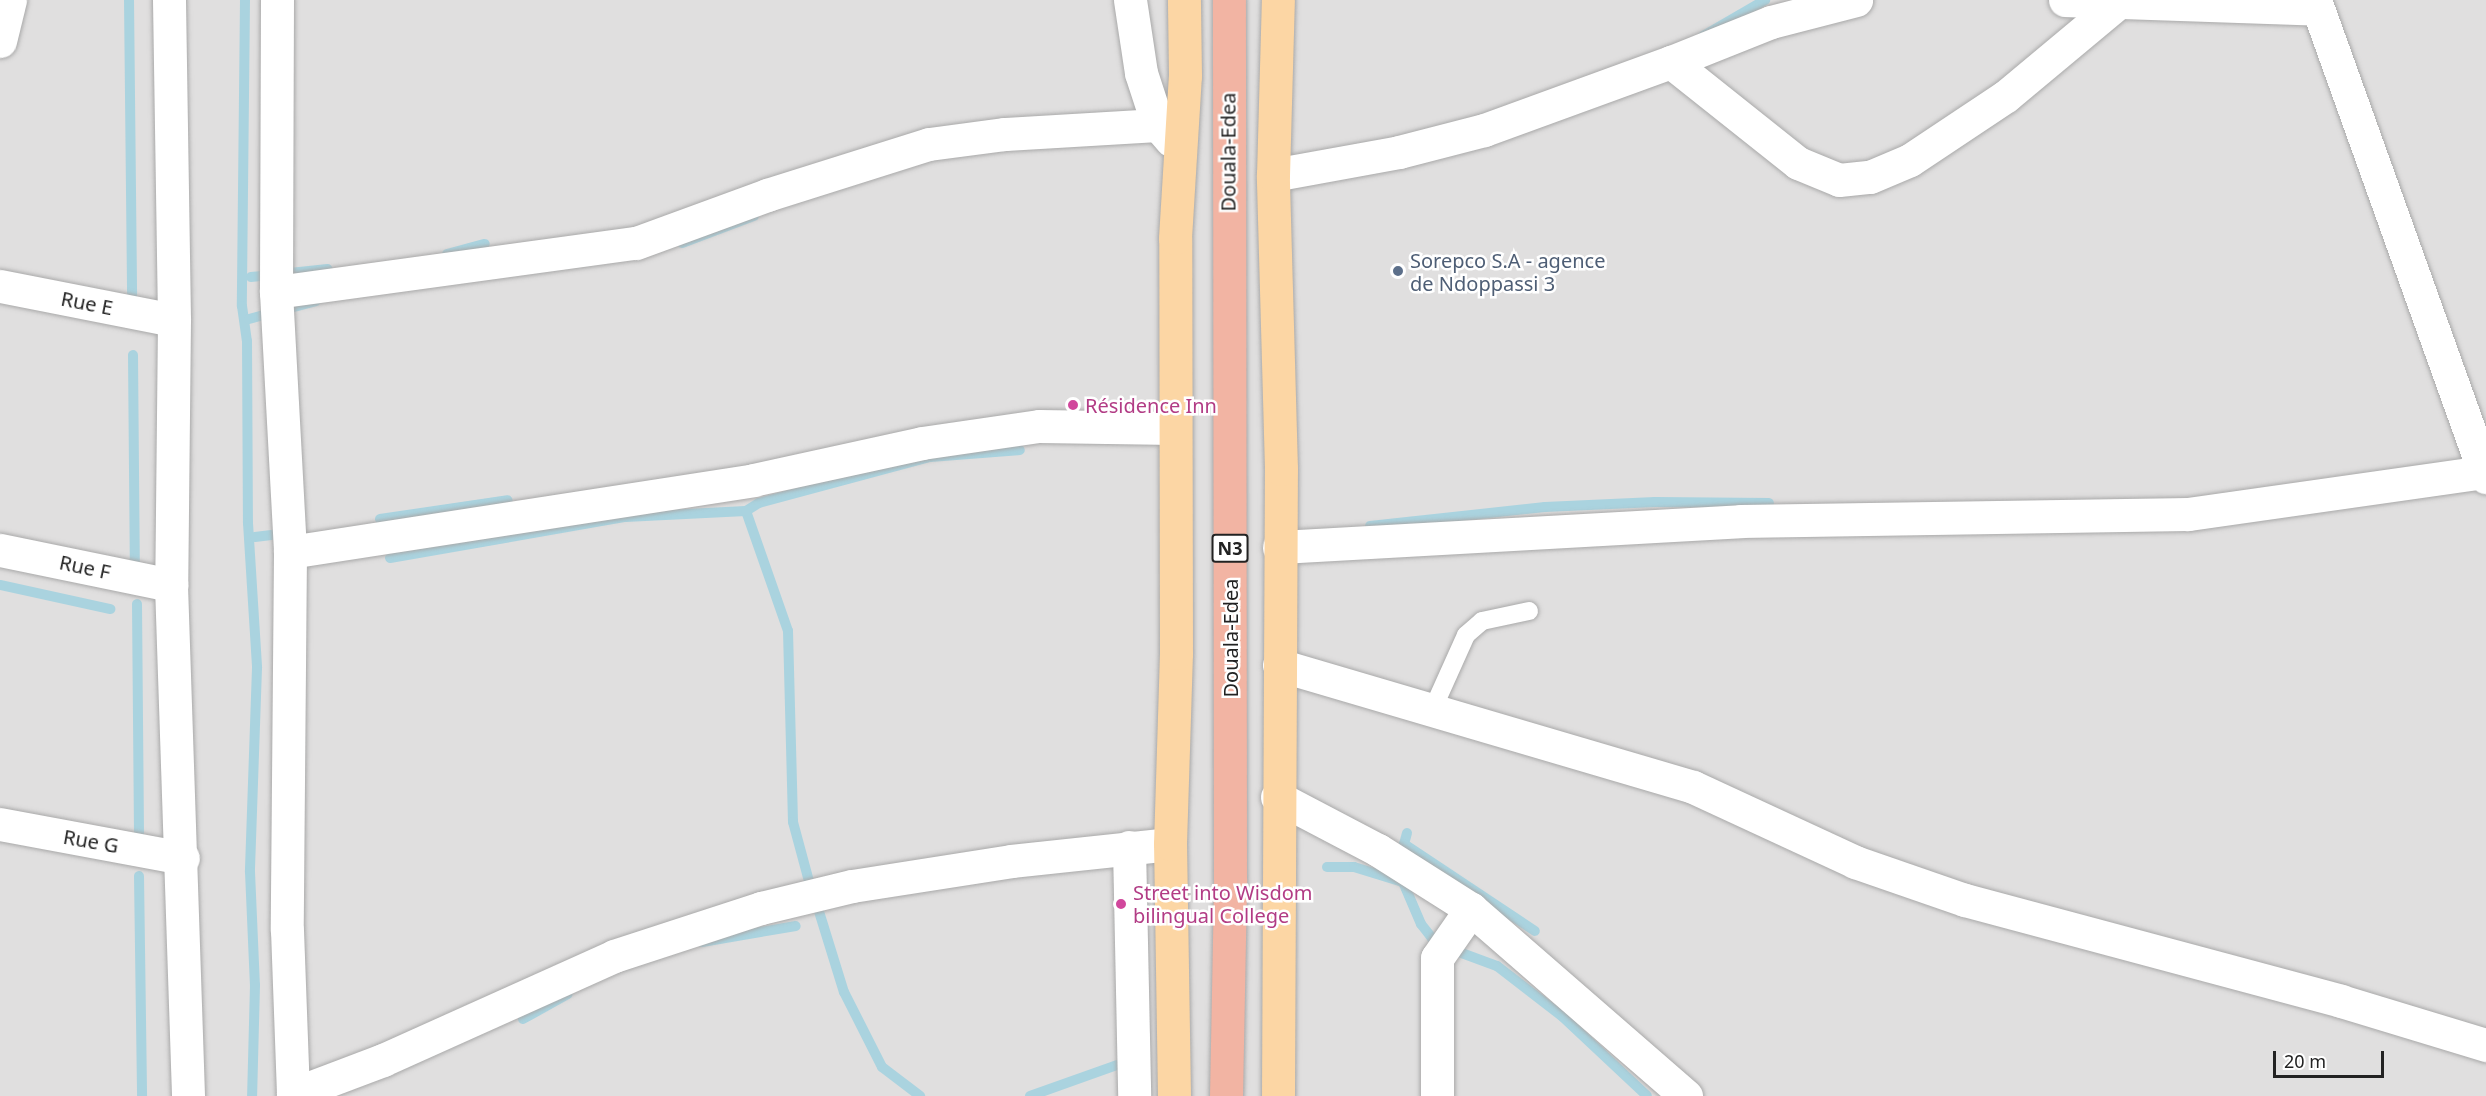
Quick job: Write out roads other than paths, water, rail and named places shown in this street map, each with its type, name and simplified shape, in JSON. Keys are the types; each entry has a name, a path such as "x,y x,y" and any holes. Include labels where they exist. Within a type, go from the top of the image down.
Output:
{"highway":[{"name":"Douala-Edea","path":"1226,1096 1230,879 1229,0"}],"main road":[{"path":"1174,1096 1170,844 1176,653 1175,238 1181,154 1185,0"},
{"path":"1278,0 1273,175 1281,469 1277,797 1278,1096"}],"street":[{"path":"0,41 10,0"},
{"path":"168,0 174,320 171,585 183,858 188,1096"},
{"path":"277,0 276,292 290,552 288,930 293,1095 383,1060 614,956 761,908 852,886 1129,847 1170,844"},
{"path":"1130,0 1141,73 1158,125 1181,154"},
{"path":"1273,175 1399,152 1484,130 1671,63 1771,22 1856,0"},
{"path":"1280,547 1741,521 2188,514 2485,475 2477,423 2316,5 2065,0"},
{"path":"1671,63 1798,163 1839,180 1870,177 1910,160 2006,96 2119,2"},
{"path":"276,292 636,243 767,195 929,144 1005,134 1158,125"},
{"name":"Rue E","path":"0,286 174,320"},
{"path":"290,552 753,480 922,443 1039,426 1174,428"},
{"name":"Rue F","path":"0,550 171,585"},
{"path":"1279,665 1431,713 1693,788 1856,862 1965,900 2341,1001 2486,1045"},
{"path":"1277,797 1378,850 1471,909 1686,1096"},
{"name":"Rue G","path":"0,824 183,858"},
{"path":"1129,847 1134,1096"},
{"path":"1437,1096 1437,958 1471,909"}],"lane":[{"path":"1431,713 1466,636 1482,621 1529,612"}],"waterway":[{"path":"129,0 132,309"},
{"path":"245,0 242,306 247,341 248,523 257,668 250,872 255,985 252,1096"},
{"path":"1703,36 1765,0"},
{"path":"682,243 754,216"},
{"path":"447,254 485,244"},
{"path":"251,277 328,269"},
{"path":"249,319 316,301"},
{"path":"133,355 135,564"},
{"path":"390,558 625,517 746,511 759,503 930,457 1020,450"},
{"path":"380,519 508,500"},
{"path":"1370,526 1545,507 1655,502 1769,503"},
{"path":"746,511 788,631 793,822 810,885"},
{"path":"255,537 286,533"},
{"path":"0,585 110,609"},
{"path":"137,604 139,847"},
{"path":"1407,833 1404,844 1535,931"},
{"path":"1327,867 1354,867 1403,882 1421,924 1432,938 1448,948 1497,966 1563,1017 1647,1096"},
{"path":"139,876 142,1096"},
{"path":"817,905 844,992 882,1067 920,1096"},
{"path":"702,942 796,926"},
{"path":"523,1019 568,994"},
{"path":"1030,1096 1117,1065"}],"place":[{"name":"Sorepco S.A - agence de Ndoppassi 3","path":"1398,271"},
{"name":"Résidence Inn","path":"1073,405"},
{"name":"Street into Wisdom bilingual College","path":"1121,904"}]}
